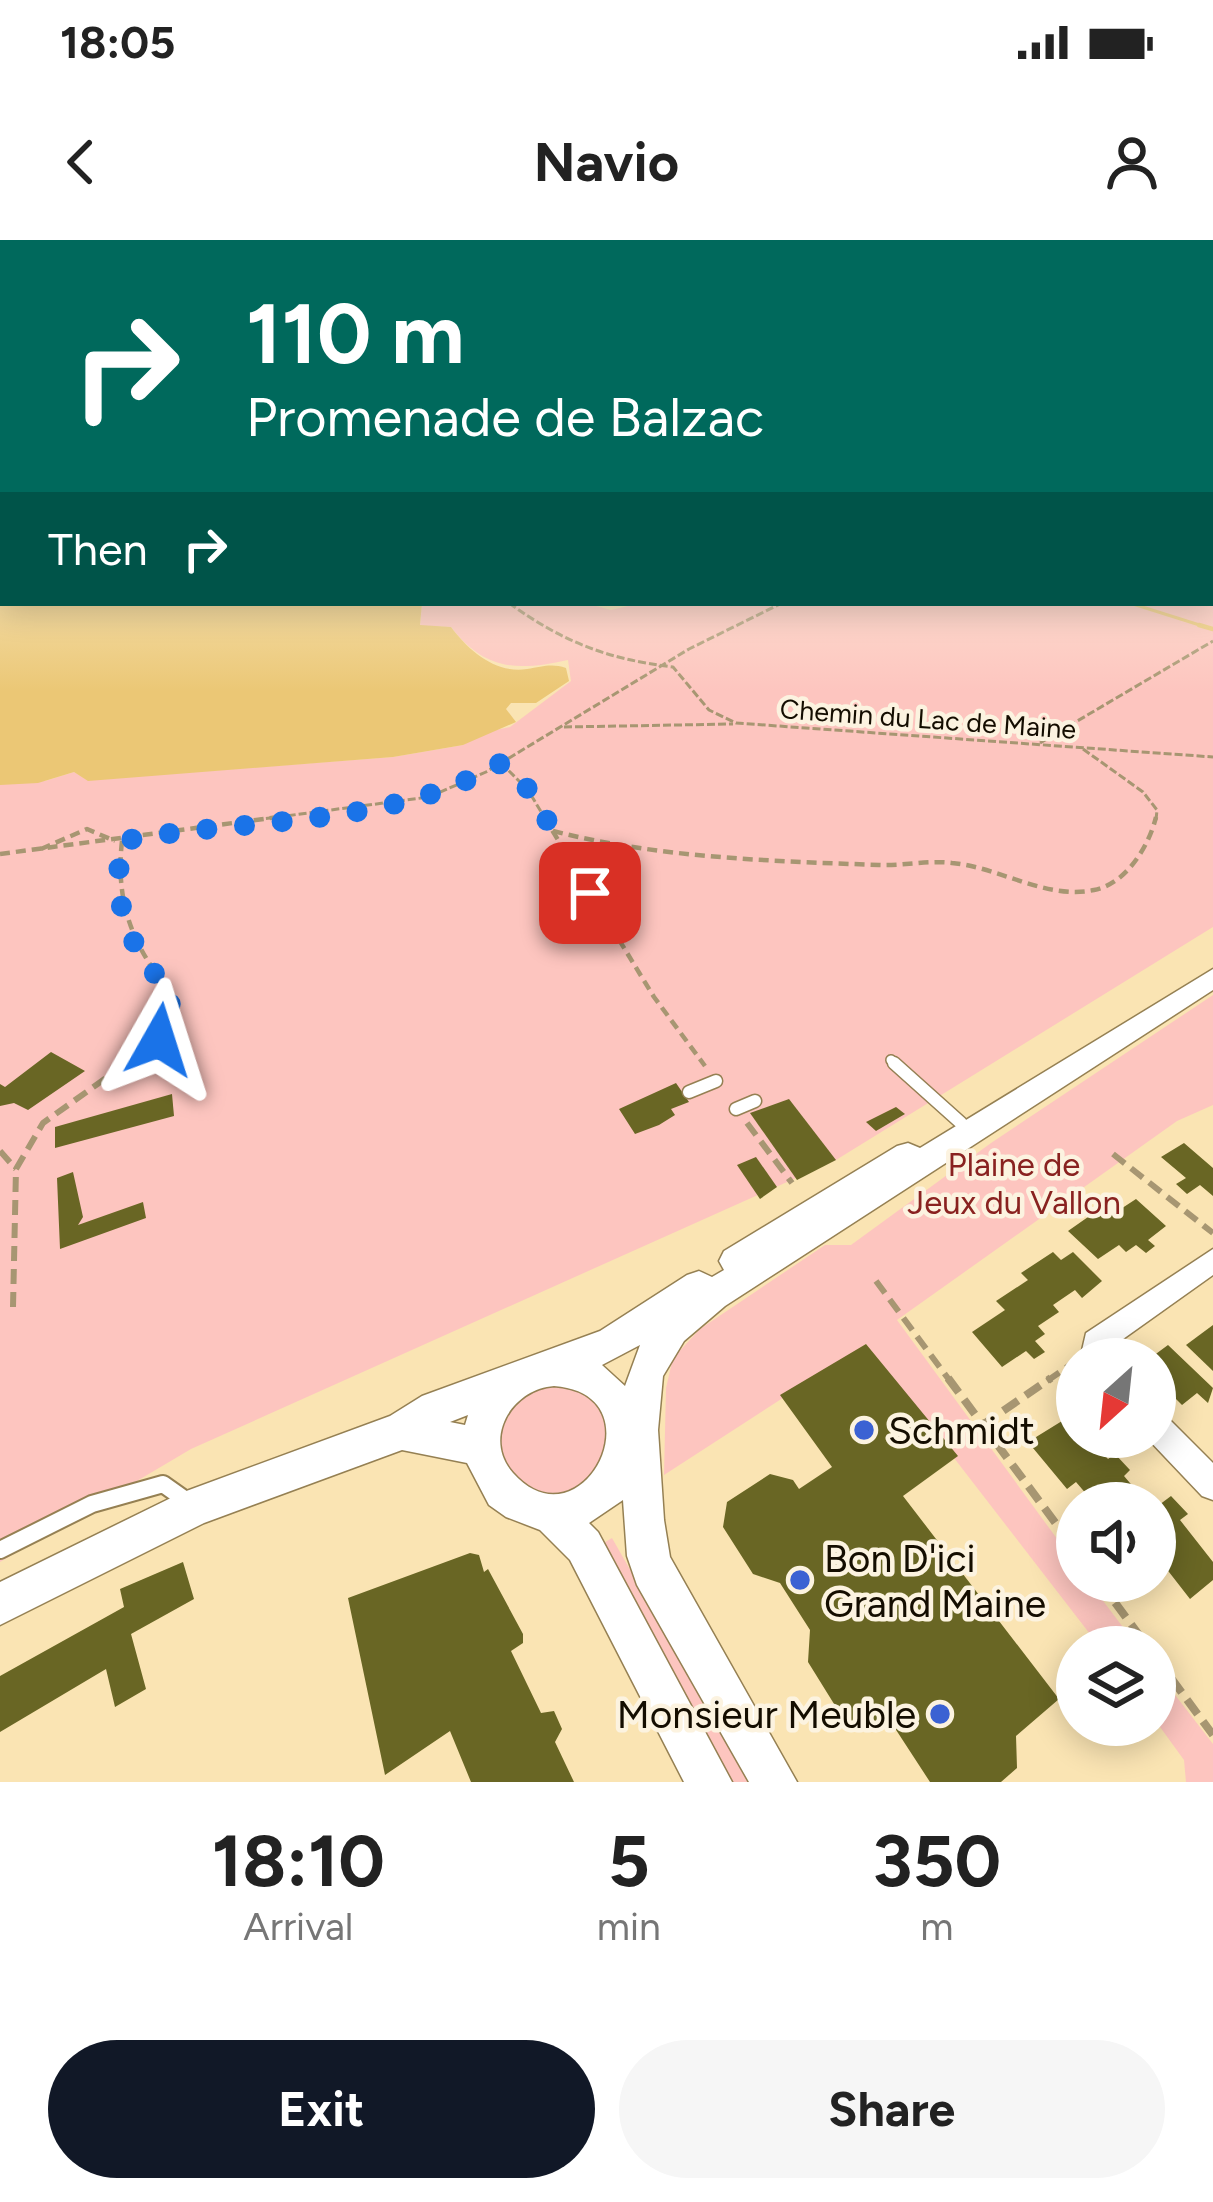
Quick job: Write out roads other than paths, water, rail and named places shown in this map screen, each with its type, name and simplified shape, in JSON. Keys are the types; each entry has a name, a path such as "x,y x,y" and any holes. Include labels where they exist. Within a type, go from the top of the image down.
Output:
{"street":[{"path":"0,1604 194,1507 402,1431 422,1414 612,1343 1213,964"},
{"path":"513,1380 488,1414 482,1448 489,1476 507,1497 533,1512 552,1514 594,1498 629,1444 651,1359 686,1316 1213,978"},
{"path":"1102,1338 1213,1260"},
{"path":"563,1365 596,1380 615,1400 639,1481 652,1570"},
{"path":"402,1431 482,1448"},
{"path":"629,1444 652,1570 774,1782"},
{"path":"1176,1447 1213,1485"},
{"path":"552,1514 584,1546 709,1782"}],"lane":[{"path":"891,1060 961,1123"},
{"path":"689,1092 716,1081"},
{"path":"736,1109 755,1101"},
{"path":"0,1550 92,1504 164,1484 194,1507"}],"waterway":[{"path":"1139,606 1204,626"},
{"path":"1199,625 1204,626"},
{"path":"1204,626 1213,629"},
{"path":"1204,626 1209,628"}],"place":[{"name":"Schmidt","path":"864,1430"},
{"name":"Bon D'ici Grand Maine","path":"800,1580"},
{"name":"Monsieur Meuble","path":"940,1714"}],"park label":[{"name":"Plaine de Jeux du Vallon","path":"1014,1183"}]}
